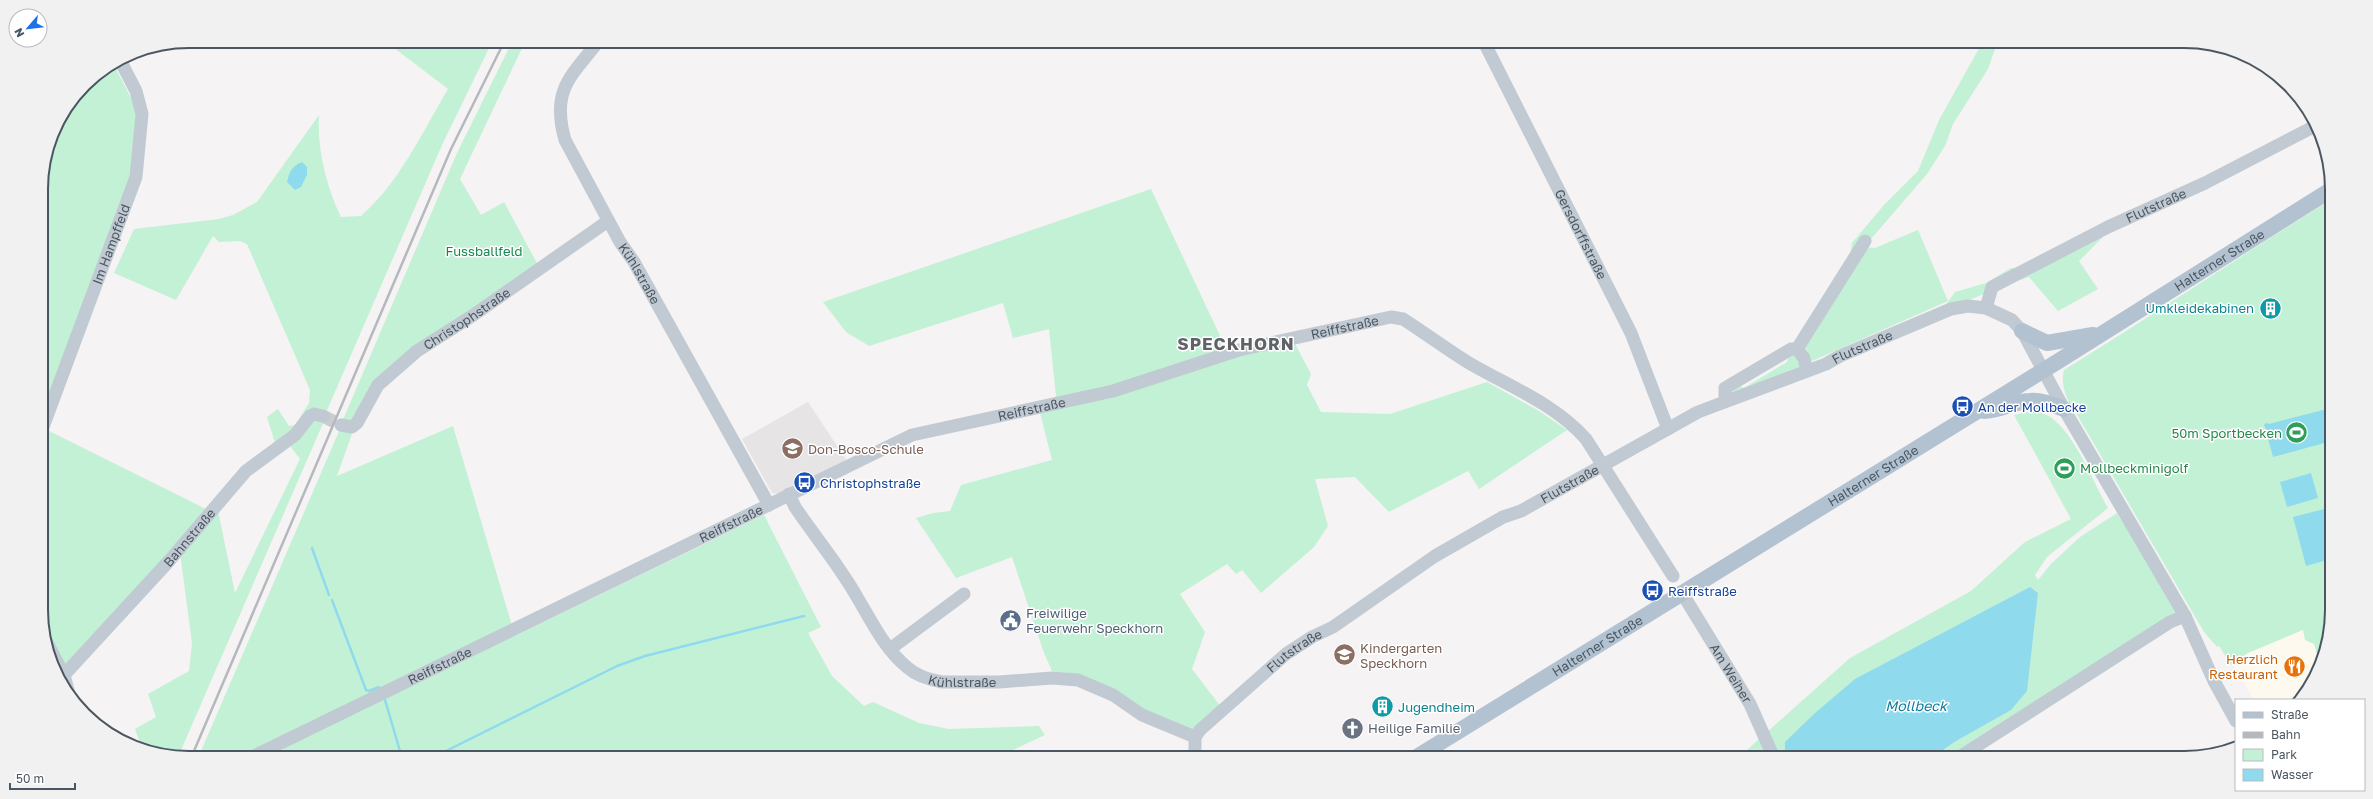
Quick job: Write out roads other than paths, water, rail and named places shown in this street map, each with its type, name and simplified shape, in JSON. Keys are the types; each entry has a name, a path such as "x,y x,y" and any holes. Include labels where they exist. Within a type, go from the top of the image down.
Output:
{"main road":[{"name":"Halterner Straße","path":"1427,751 1684,598 1978,411 2325,194"},
{"path":"2022,331 2047,343 2060,342 2087,334 2099,335"},
{"path":"1978,411 1993,411 2029,400 2046,402 2064,409"}],"street":[{"name":"Kühlstraße","path":"593,48 567,81 559,107 560,124 564,140 608,221 638,269 769,505"},
{"name":"Gersdorffstraße","path":"1487,48 1631,333 1668,429"},
{"name":"Im Hampffeld","path":"48,414 136,177 142,114 136,91 122,64"},
{"name":"Flutstraße","path":"1986,308 1992,287 2004,280 2108,227 2205,183 2312,128"},
{"name":"Christophstraße","path":"341,425 352,427 356,423 378,385 417,351 472,316 608,221"},
{"path":"1797,349 1865,241"},
{"name":"Flutstraße","path":"1195,737 1200,730 1278,660 1312,637 1333,627 1424,562 1467,539 1483,528 1521,511 1668,429 1725,400 1807,371 1951,309 1968,306 1986,308 2012,320 2022,331 2043,371"},
{"name":"Reiffstraße","path":"264,751 789,494 912,436 1113,391 1239,350 1391,317 1403,319 1470,363 1546,404 1573,425 1586,439 1673,576"},
{"path":"1725,400 1725,388 1791,349 1797,349"},
{"path":"1797,349 1804,358 1807,371"},
{"path":"2043,371 2185,616 2214,681 2235,719"},
{"name":"Bahnstraße","path":"64,675 168,561 246,471 295,435 310,416 314,414 323,416"},
{"name":"Kühlstraße","path":"789,494 794,507 858,597 866,615 890,649 909,669 933,680 942,682 999,682 1052,678 1078,680 1113,695 1142,715 1195,737"},
{"path":"890,649 964,594"},
{"name":"Am Weiher","path":"1684,598 1750,704 1771,751"},
{"path":"1969,751 2170,622 2185,616"},
{"path":"60,668 64,675"},
{"path":"1195,737 1195,751"}],"water":[{"path":"302,162 307,167 307,175 301,187 295,190 287,182 288,178 293,167"},
{"name":"50m Sportbecken","path":"2325,410 2325,443 2273,457 2264,424"},
{"path":"2311,473 2318,498 2287,507 2280,482"},
{"path":"2325,509 2325,561 2306,566 2293,517"},
{"name":"Mollbeck","path":"2030,587 2038,593 2027,691 2011,710 1941,751 1785,751 1785,742 1815,713 1855,679"}],"waterway":[{"path":"312,548 329,595"},
{"path":"332,600 366,690 369,691 379,687"},
{"path":"446,751 617,666 645,656 804,616"},
{"path":"385,700 400,751"}],"tunnel":[{"path":"323,416 341,425"}],"railway":[{"path":"194,751 451,149 501,48"}],"place":[{"name":"Umkleidekabinen","path":"2270,308"},
{"name":"An der Mollbecke","path":"1962,407"},
{"name":"50m Sportbecken","path":"2297,433"},
{"name":"Don-Bosco-Schule","path":"793,449"},
{"name":"Mollbeckminigolf","path":"2065,468"},
{"name":"Christophstraße","path":"804,483"},
{"name":"Reiffstraße","path":"1653,591"},
{"name":"Freiwilige Feuerwehr Speckhorn","path":"1010,620"},
{"name":"Kindergarten Speckhorn","path":"1344,655"},
{"name":"Herzlich Restaurant","path":"2294,666"},
{"name":"Jugendheim","path":"1382,707"},
{"name":"Heilige Familie","path":"1353,728"}],"district":[{"name":"SPECKHORN","path":"1236,343"}],"park label":[{"name":"Fussballfeld","path":"484,251"}]}
